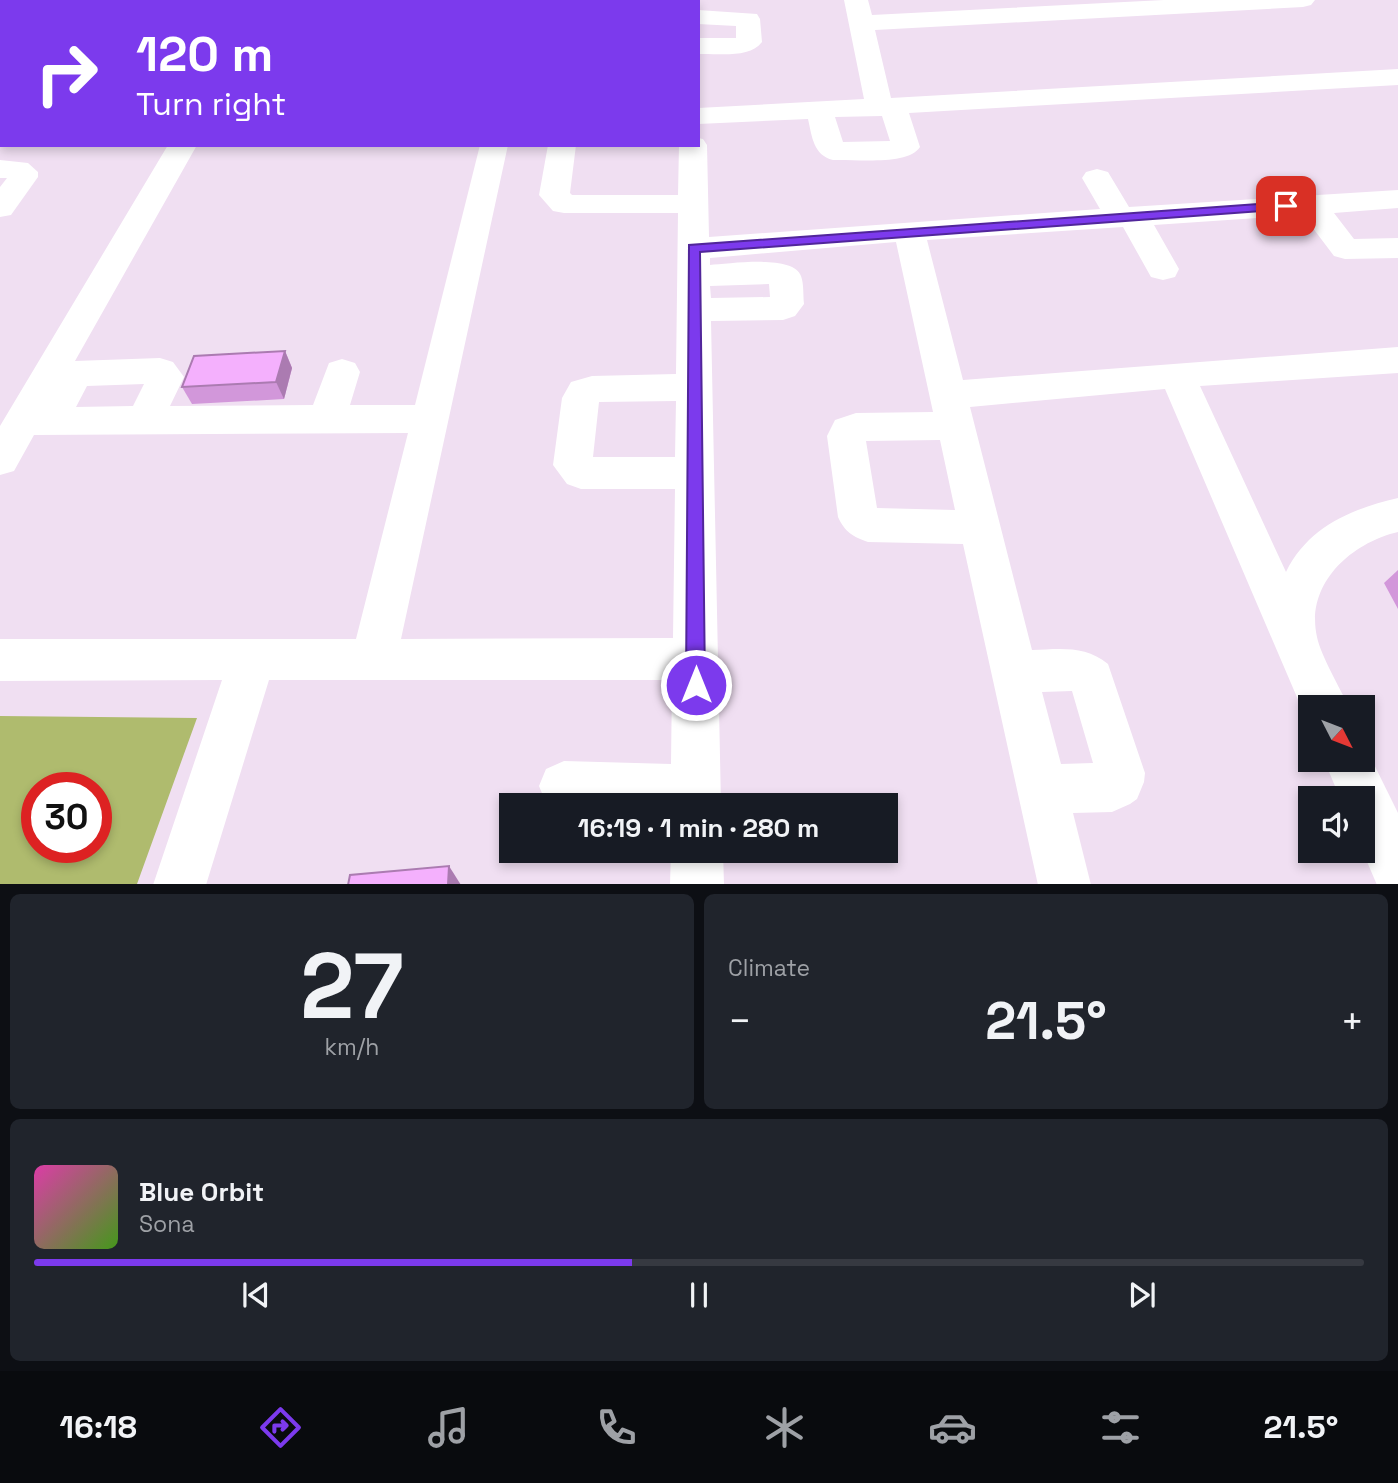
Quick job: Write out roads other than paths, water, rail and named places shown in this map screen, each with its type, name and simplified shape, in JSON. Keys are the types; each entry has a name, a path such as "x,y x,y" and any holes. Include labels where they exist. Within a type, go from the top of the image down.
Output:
{"street":[{"path":"819,110 833,151 900,150 906,147 887,107 858,12 1020,7 1145,8 1303,0"},
{"path":"1241,3 1259,24 1257,27"},
{"path":"1145,8 1159,26 1173,30"},
{"path":"700,17 748,19 749,42 744,45 700,46"},
{"path":"700,116 1398,77"},
{"path":"0,460 182,147"},
{"path":"374,659 494,147"},
{"path":"562,147 554,195 564,204 693,204"},
{"path":"693,147 696,793"},
{"path":"0,169 18,169 23,172 23,177 0,208"},
{"path":"1097,178 1163,269"},
{"path":"694,278 909,231 1398,199"},
{"path":"1311,205 1345,249 1398,248"},
{"path":"909,231 1065,884"},
{"path":"979,527 868,525 858,517 846,436 848,430 951,410 1177,375 1398,360"},
{"path":"23,424 80,373 160,371 166,377 145,421"},
{"path":"327,420 342,372"},
{"path":"1177,375 1320,695"},
{"path":"694,387 584,392 573,465 581,473 695,473"},
{"path":"23,424 430,419"},
{"path":"1294,639 1297,597 1312,564 1337,538 1370,520 1398,514"},
{"path":"0,660 696,659"},
{"path":"178,884 252,660"},
{"path":"1013,671 1081,670 1088,674 1092,679 1120,773 1119,782 1112,787 1042,790"},
{"path":"564,786 648,793"},
{"path":"1375,808 1398,873"},
{"path":"696,863 697,884"}]}
